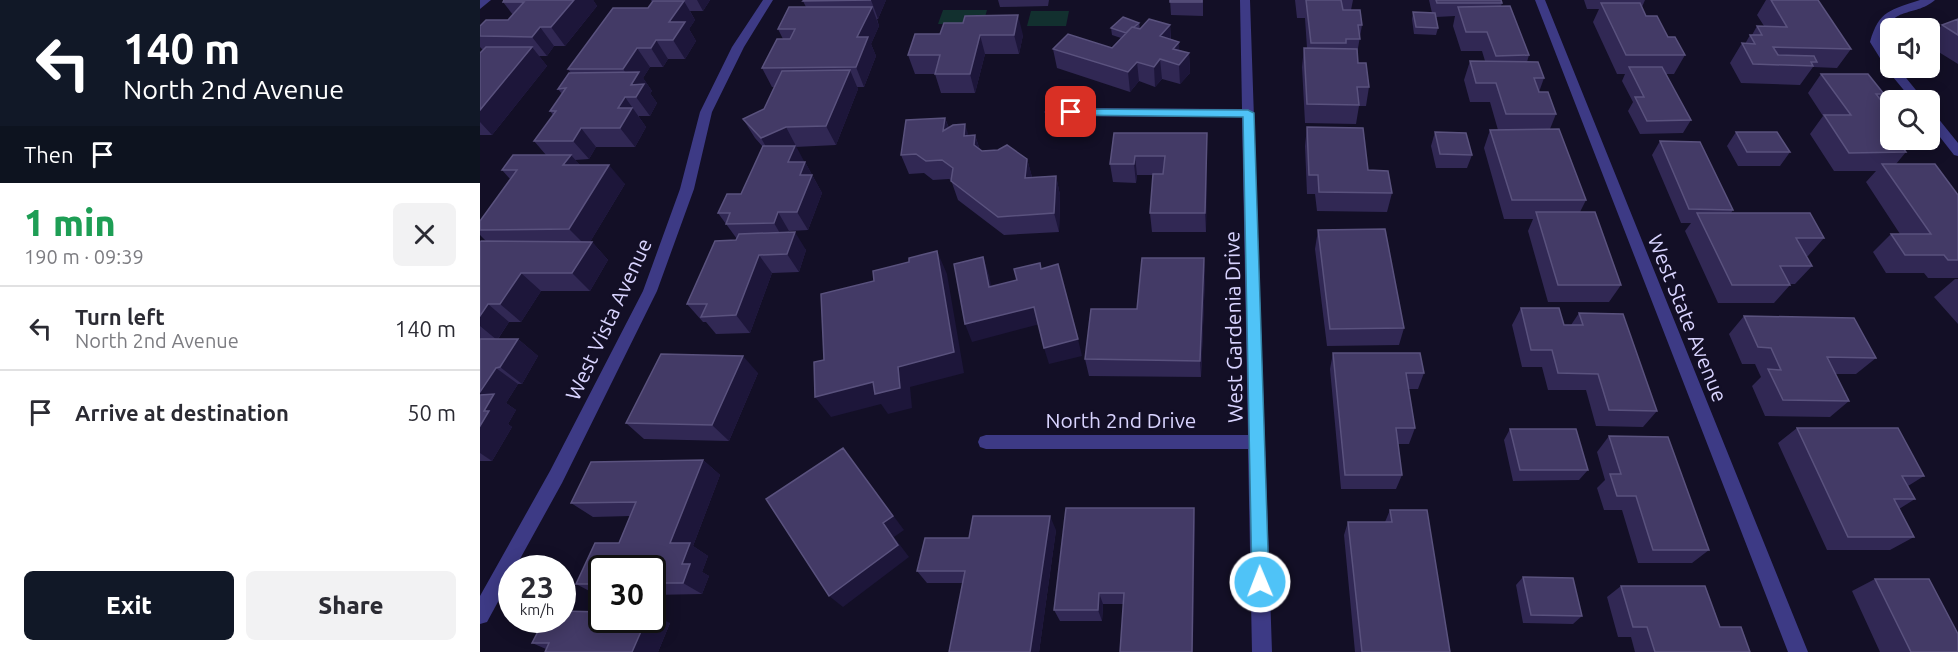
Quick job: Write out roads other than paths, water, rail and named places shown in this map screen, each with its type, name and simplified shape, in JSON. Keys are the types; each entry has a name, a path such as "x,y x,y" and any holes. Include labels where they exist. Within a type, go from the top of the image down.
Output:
{"street":[{"path":"480,6 486,0"},
{"name":"West Vista Avenue","path":"480,615 556,477 650,291 687,189 706,112 738,47 768,0"},
{"name":"West Gardenia Drive","path":"1245,0 1262,652"},
{"name":"West State Avenue","path":"1540,0 1798,652"},
{"path":"1889,18 1930,0"},
{"path":"1880,28 1876,42 1880,48"},
{"path":"1901,78 1910,90"},
{"path":"1050,112 1248,113"},
{"path":"1940,129 1958,152"},
{"name":"North 2nd Drive","path":"986,442 1257,442"}]}
